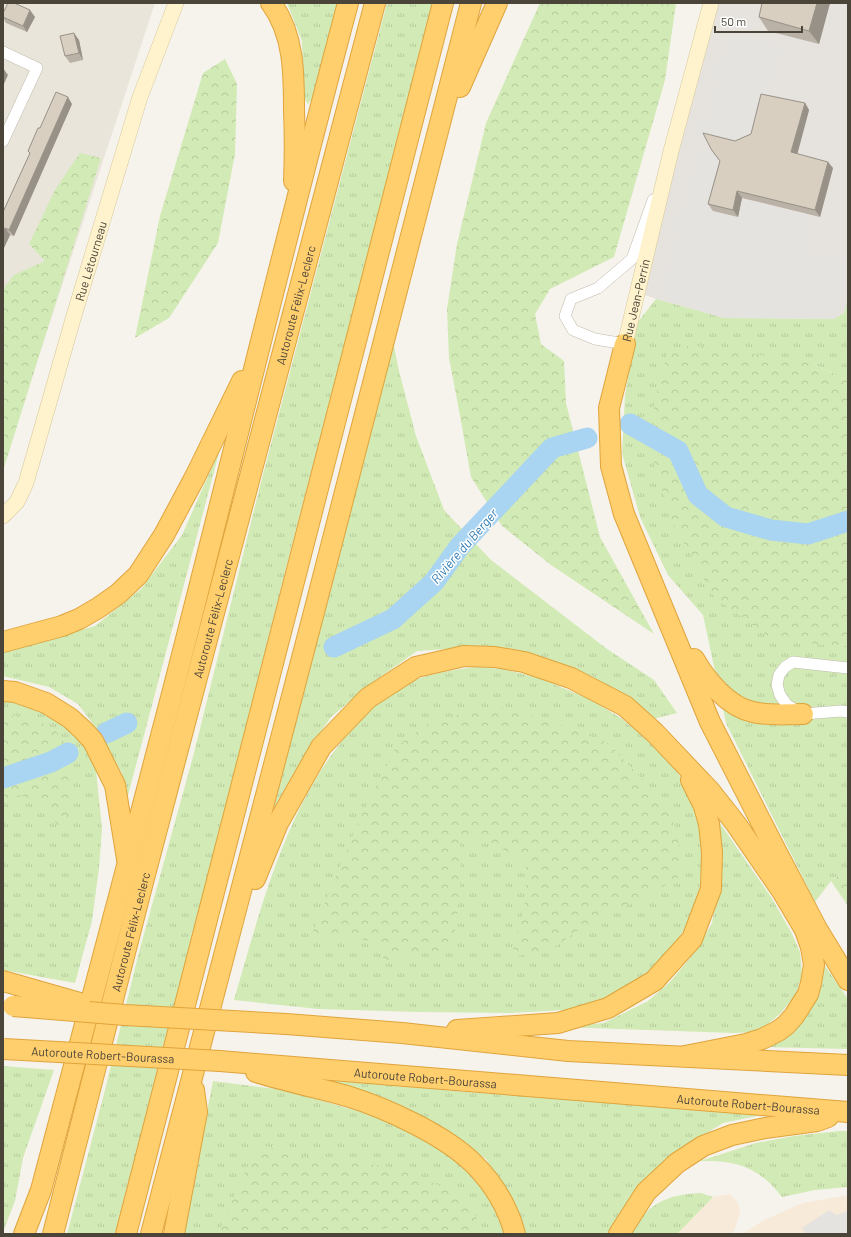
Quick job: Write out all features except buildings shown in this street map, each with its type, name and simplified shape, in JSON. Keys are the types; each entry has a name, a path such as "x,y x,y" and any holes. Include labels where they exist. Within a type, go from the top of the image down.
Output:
{"highway":[{"path":"272,3 277,10 287,34 294,72 295,144 293,219"},
{"path":"24,1234 41,1190 128,864 348,3"},
{"name":"Autoroute Félix-Leclerc","path":"53,1234 143,882 375,3"},
{"path":"126,1234 443,3"},
{"path":"151,1234 472,3"},
{"path":"436,140 497,3"},
{"path":"3,642 62,626 79,619 118,594 138,575 164,535 195,476 260,343"},
{"path":"625,344 610,408 611,466 624,514 710,722 774,848 810,915 848,980"},
{"path":"651,580 695,661 709,682 738,707 752,712 771,715 803,714"},
{"path":"223,956 278,823 321,747 368,698 416,667 464,656 495,657 524,662 570,678 624,706 655,733 710,791 736,824 782,891 804,930 811,947 814,965 812,983 808,994 794,1016 778,1031 762,1039 746,1044 685,1056"},
{"path":"3,691 15,692 46,703 70,718 93,741 114,785 128,864"},
{"path":"402,1033 558,1023 608,1008 654,982 692,939 711,889 712,852 709,824 704,806 682,761"},
{"path":"10,983 125,1015"},
{"path":"8,1006 402,1033 568,1051 685,1056 848,1066"},
{"name":"Autoroute Robert-Bourassa","path":"4,1049 220,1061 274,1071 844,1112"},
{"path":"274,1071 385,1111 422,1127 454,1148 474,1164 497,1193 510,1218 515,1234"},
{"path":"174,1234 197,1112 192,1078"},
{"path":"619,1234 646,1192 677,1163 703,1146 732,1135 765,1128 817,1121 844,1112"},
{"path":"35,1234 41,1190"}],"street":[{"name":"Rue Létourneau","path":"3,516 17,502 26,483 140,97 176,3"},
{"name":"Rue Jean-Perrin","path":"671,151 632,259 598,288 571,299 565,316 573,330 595,339 625,344 671,151 711,3"},
{"path":"3,52 37,68 3,141"},
{"path":"848,668 793,662 785,667 779,675 777,685 780,695 787,705 803,714 841,711 848,712"}],"shaded area":[{"path":"3,3 155,3 3,465"},
{"path":"711,3 848,3 848,299 844,313 834,319 724,318 656,299 637,292"},
{"path":"729,35 783,46 756,141 740,148 708,140 707,142 703,141 703,136 691,133 694,122 707,124 718,81 707,78 710,65 721,67"},
{"path":"699,152 715,155 725,167 742,198 812,215 804,251 848,261 848,273 834,319 724,318 660,297 678,229 667,225 669,216 680,218"},
{"path":"730,1194 738,1203 740,1213 733,1234 677,1234 713,1197"},
{"path":"848,1196 848,1234 742,1234 764,1220 803,1203"},
{"path":"829,1210 836,1215 848,1211 848,1234 806,1234 802,1228"}],"green space":[{"path":"287,3 338,3 314,96 308,104 304,98 302,41"},
{"path":"387,3 434,3 287,564 186,966 116,1234 67,1234 104,1094 138,956 194,753 260,486"},
{"path":"540,3 676,3 665,80 614,257 550,289 535,314 541,344 564,361 566,403 600,537 654,634 551,565 502,526 471,477 449,358 447,309 457,244 486,123"},
{"path":"225,59 237,84 235,154 218,243 169,318 135,338 160,216 203,73"},
{"path":"80,153 101,158 3,471 3,289 14,275 45,261 29,244 55,190"},
{"path":"656,299 724,318 834,319 844,313 848,299 848,381 812,363 842,647 848,644 848,868 831,881 815,902 726,723 703,615 668,575 640,517 622,453 625,396 637,323"},
{"path":"392,336 399,371 416,436 444,510 491,560 607,649 654,680 677,713 653,719 592,676 514,649 479,647 417,651 373,682 331,717 300,762 271,813"},
{"path":"691,345 812,363 848,381 848,644 842,647 772,639 714,597 673,523 654,464 654,404 667,354"},
{"path":"220,449 127,799 122,773 93,724 78,704 49,687 3,676 3,652 95,626 141,589 182,535"},
{"path":"475,667 503,669 539,678 592,700 622,719 656,747 675,768 691,795 700,824 706,858 700,887 687,925 669,953 650,973 624,992 593,1005 564,1010 510,1013 318,1009 234,1000 268,887 282,849 298,813 316,779 338,746 369,711 398,688 426,676"},
{"path":"3,699 28,706 56,719 88,746 96,770 102,829 99,868 92,921 75,983 3,970"},
{"path":"498,706 559,724 608,743 657,795 679,833 681,876 640,900 595,919 553,948 511,958 526,899 526,860 476,837 460,840 461,878 456,926 450,951 421,952 386,962 374,941 347,938 310,939 360,818 396,747 433,720"},
{"path":"3,716 30,716 55,730 64,742 70,775 69,807 61,834 46,804 19,795 3,803"},
{"path":"717,819 771,897 791,932 800,952 802,975 796,994 781,1013 768,1024 755,1032 734,1033 562,1027 604,1023 648,1001 670,982 696,951 712,923 719,880"},
{"path":"848,868 848,906 831,881"},
{"path":"823,963 848,999 848,1049 763,1047 815,1000 822,980"},
{"path":"3,1066 54,1070 23,1158 15,1201 3,1232"},
{"path":"329,1079 466,1092 737,1110 762,1115 723,1123 676,1152 610,1234 522,1234 518,1214 486,1159 427,1120 352,1092"},
{"path":"213,1081 284,1090 375,1116 443,1149 475,1175 504,1223 507,1234 183,1234"},
{"path":"848,1131 848,1187 815,1190 782,1197 765,1179 746,1167 725,1162 700,1161 756,1143 794,1136"},
{"path":"267,1146 296,1157 316,1157 355,1161 396,1169 446,1188 474,1210 481,1234 406,1234 391,1227 375,1231 371,1234 218,1234 254,1151"},
{"path":"701,1193 713,1197 677,1234 628,1234 643,1215 658,1203 677,1196"}],"waterway":[{"name":"Rivière du Berger","path":"630,424 678,451 698,495 726,517 771,530 808,534 848,521"},
{"name":"Rivière du Berger","path":"334,647 393,619 434,582 460,546 552,448 587,438"},
{"name":"Rivière du Berger","path":"106,733 127,723"},
{"name":"Rivière du Berger","path":"3,778 51,762 68,753"}]}
